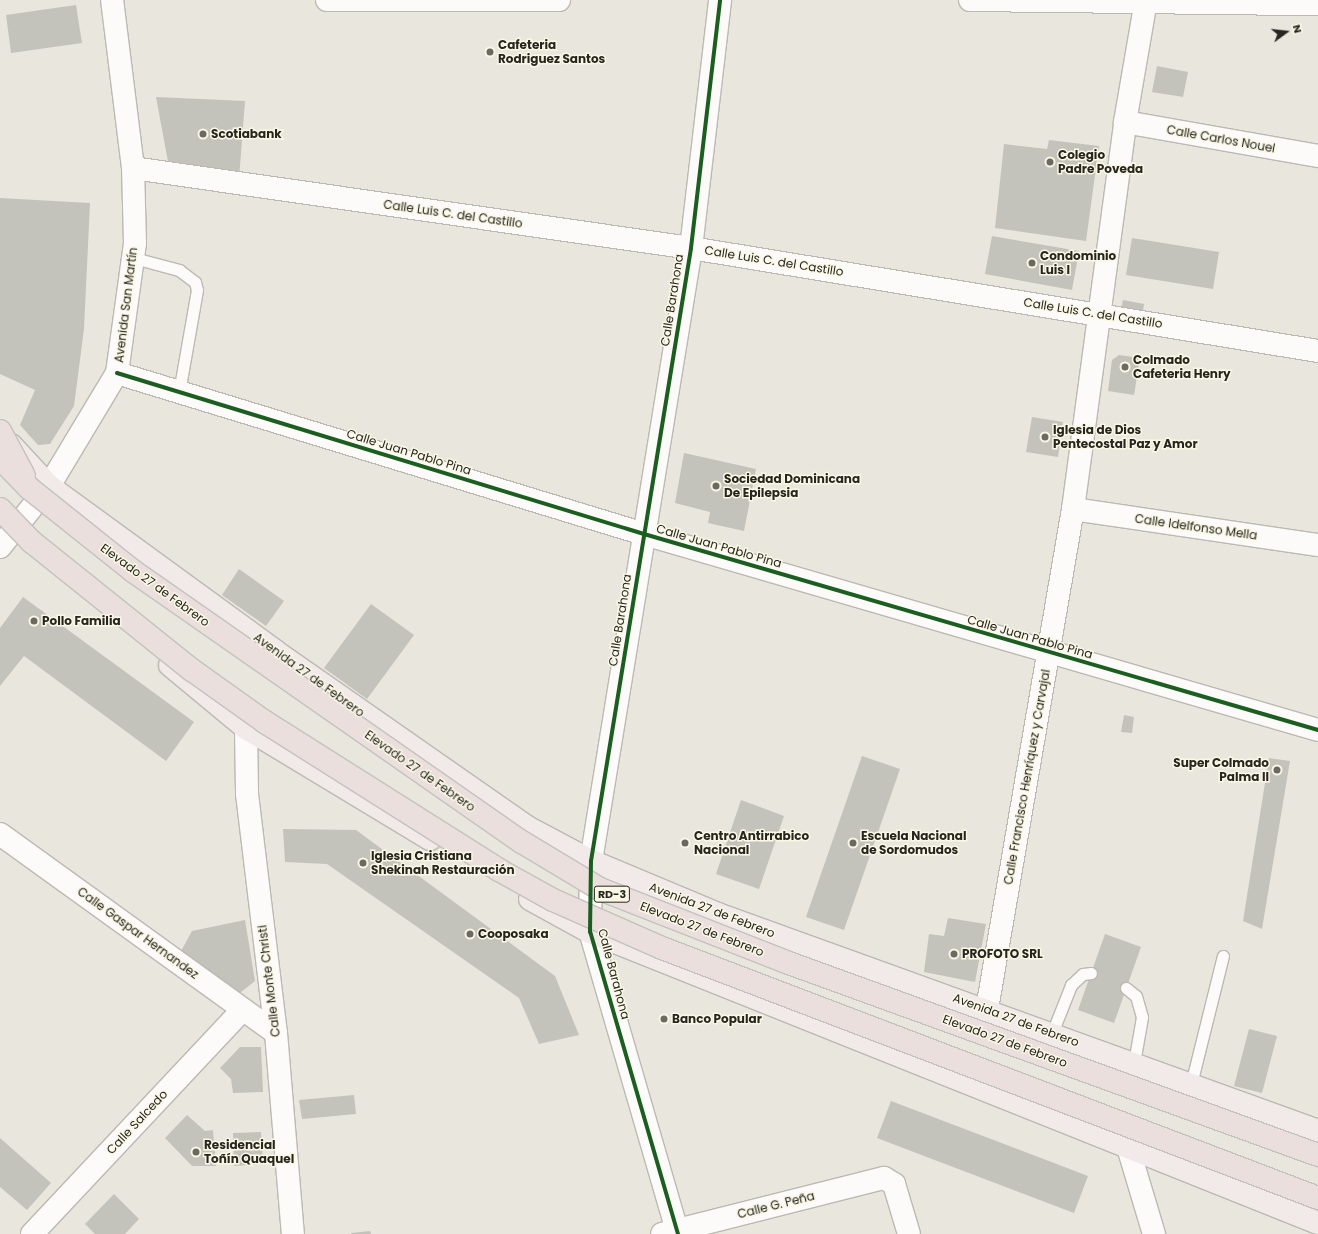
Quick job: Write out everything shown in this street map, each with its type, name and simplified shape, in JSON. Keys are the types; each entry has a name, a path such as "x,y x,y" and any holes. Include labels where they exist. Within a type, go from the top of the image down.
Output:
{"highway":[{"path":"0,432 39,487"},
{"name":"Elevado 27 de Febrero","path":"0,458 39,487 139,576 522,842 600,889 794,964 1318,1156"},
{"name":"RD-3","path":"0,509 32,542 192,670 265,722 499,870 553,900 662,948 1318,1198"}],"main road":[{"name":"Avenida 27 de Febrero","path":"39,487 431,762 527,827 591,861 718,914 988,1009 1318,1131"},
{"path":"3,534 246,728 590,932 1127,1144 1318,1223"}],"street":[{"name":"Avenida San Martín","path":"3,534 27,512 39,487 117,373 134,258 133,168 112,0"},
{"path":"327,0 559,0"},
{"name":"Calle Barahona","path":"672,1232 590,932 591,861 691,248 720,0"},
{"path":"970,0 1146,0 1318,4"},
{"name":"Calle Francisco Henríquez y Carvajal","path":"988,1009 1073,509 1125,122 1146,0"},
{"name":"Calle Carlos Nouel","path":"1125,122 1318,156"},
{"name":"Calle Luis C. del Castillo","path":"133,168 691,248 1318,351"},
{"name":"Calle Juan Pablo Pina","path":"117,373 644,534 1048,653 1318,730"},
{"name":"Calle Idelfonso Mella","path":"1073,509 1318,545"},
{"name":"Calle Monte Christi","path":"246,728 247,794 276,1033 293,1234"},
{"name":"Calle Gaspar Hernandez","path":"0,834 276,1033"},
{"name":"Calle Salcedo","path":"32,1234 243,1009"},
{"path":"1127,1144 1154,1234"},
{"name":"Calle G. Peña","path":"672,1232 884,1178 891,1180 909,1234"}],"lane":[{"path":"134,258 178,270 194,282 197,290 179,392"},
{"path":"1191,1084 1223,956"},
{"path":"1052,1033 1071,985 1083,974 1091,973"},
{"path":"1126,988 1136,996 1142,1017 1134,1063"}],"building":[{"path":"76,5 82,43 11,53 6,15"},
{"path":"1157,66 1188,72 1183,97 1152,92"},
{"name":"Scotiabank","path":"156,97 245,101 239,179 169,167"},
{"path":"1049,140 1099,146 1086,241 995,228 1004,144 1047,149"},
{"path":"0,198 90,203 84,329 74,406 50,444 38,445 20,425 35,390 0,374"},
{"name":"Condominio Luis I","path":"992,236 1079,251 1072,290 985,274"},
{"path":"1132,238 1219,252 1213,289 1126,275"},
{"path":"1123,300 1144,304 1142,317 1121,309"},
{"path":"1119,355 1140,358 1134,395 1108,391 1112,360"},
{"name":"Iglesia de Dios Pentecostal Paz y Amor","path":"1032,417 1063,422 1058,457 1026,452"},
{"name":"Sociedad Dominicana De Epilepsia","path":"684,453 756,469 744,531 708,523 710,512 675,503"},
{"path":"239,569 284,601 266,626 222,595"},
{"path":"23,597 194,722 166,761 24,656 0,686 0,628"},
{"path":"371,604 414,635 367,699 324,668"},
{"path":"1124,715 1134,717 1132,733 1121,732"},
{"name":"Escuela Nacional de Sordomudos","path":"862,756 900,769 844,930 806,917"},
{"path":"1269,758 1290,761 1262,929 1243,921"},
{"path":"741,800 784,816 759,889 716,874"},
{"path":"283,829 356,830 555,976 579,1035 539,1044 519,998 327,864 285,862"},
{"name":"PROFOTO SRL","path":"948,918 986,924 975,982 924,972 929,934 944,936"},
{"path":"245,920 255,981 241,992 232,991 180,953 192,931"},
{"path":"1105,934 1141,947 1114,1023 1078,1010"},
{"path":"1249,1029 1277,1036 1262,1093 1234,1086"},
{"path":"240,1047 261,1047 263,1092 233,1093 231,1079 220,1068"},
{"path":"354,1095 356,1114 302,1119 299,1100"},
{"path":"891,1101 1088,1176 1074,1213 877,1138"},
{"name":"Residencial Toñín Quaquel","path":"187,1115 205,1131 213,1130 216,1166 192,1166 165,1138"},
{"path":"261,1132 263,1164 234,1166 233,1133"},
{"path":"0,1138 51,1183 27,1210 0,1187"},
{"path":"114,1194 139,1219 125,1234 95,1234 85,1224"},
{"path":"370,1231 371,1234 351,1234 351,1233"}],"cycle path":[{"path":"678,1234 590,932 591,861 691,248 720,0"},
{"path":"117,373 644,534 1318,730"}],"place":[{"name":"Cafeteria Rodriguez Santos","path":"490,52"},
{"name":"Scotiabank","path":"203,134"},
{"name":"Colegio Padre Poveda","path":"1050,162"},
{"name":"Condominio Luis I","path":"1032,263"},
{"name":"Colmado Cafeteria Henry","path":"1125,367"},
{"name":"Iglesia de Dios Pentecostal Paz y Amor","path":"1045,437"},
{"name":"Sociedad Dominicana De Epilepsia","path":"716,486"},
{"name":"Pollo Familia","path":"34,621"},
{"name":"Super Colmado Palma II","path":"1277,770"},
{"name":"Centro Antirrabico Nacional","path":"685,843"},
{"name":"Escuela Nacional de Sordomudos","path":"853,843"},
{"name":"Iglesia Cristiana Shekinah Restauración","path":"363,863"},
{"name":"Cooposaka","path":"470,934"},
{"name":"PROFOTO SRL","path":"954,954"},
{"name":"Banco Popular","path":"664,1019"},
{"name":"Residencial Toñín Quaquel","path":"196,1152"}]}
